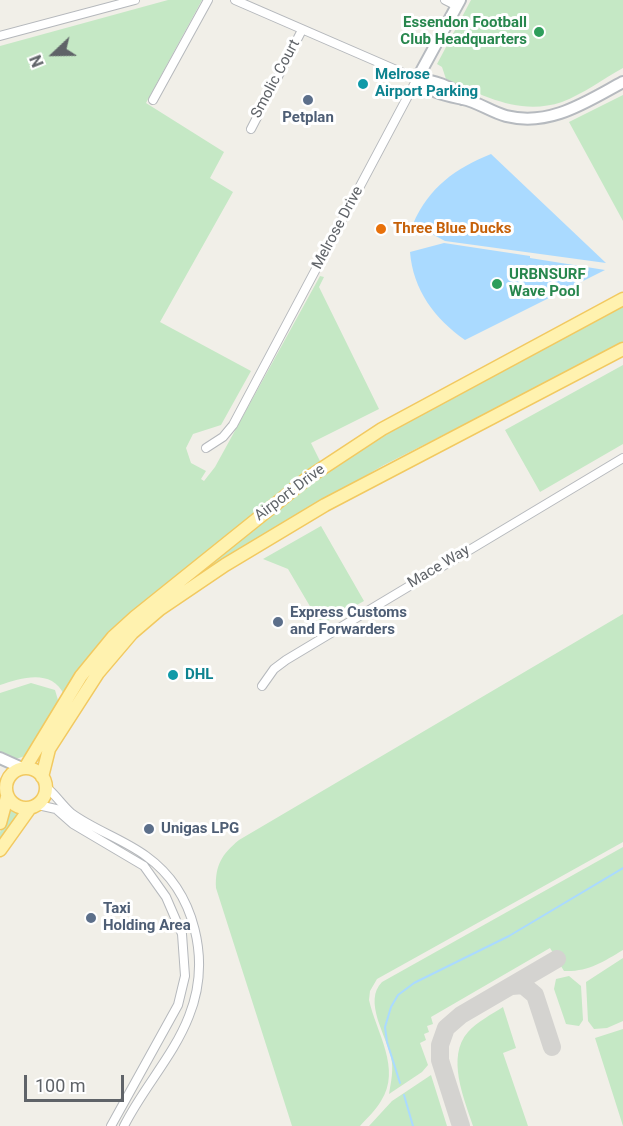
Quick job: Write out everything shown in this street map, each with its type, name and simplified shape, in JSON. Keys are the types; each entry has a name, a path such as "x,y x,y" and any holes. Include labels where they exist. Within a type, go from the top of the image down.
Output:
{"main road":[{"name":"Airport Drive","path":"23,768 83,673 113,637 272,507 319,471 382,429 623,299"},
{"name":"Airport Drive","path":"44,782 51,747 103,666 132,633 160,609 225,565 325,505 623,350"},
{"path":"0,823 7,797 7,781 14,772 23,768 36,771 44,782 43,800 34,806 0,850"},
{"path":"7,797 17,807 34,806"}],"street":[{"path":"0,36 135,0"},
{"path":"153,100 208,0"},
{"path":"235,0 417,79 436,83 459,93 462,99 508,116 539,118 570,111 623,82"},
{"path":"445,0 459,3"},
{"name":"Melrose Drive","path":"206,448 222,437 233,425 459,3"},
{"name":"Smolic Court","path":"250,129 302,30"},
{"name":"Mace Way","path":"262,686 274,669 286,660 623,458"},
{"path":"0,758 23,768"},
{"path":"44,782 72,813 153,861 177,891 195,927 200,951 200,973 189,1016 124,1126"},
{"path":"34,806 56,808 75,825 144,866 166,897 182,934 184,976 178,1005 111,1126"}],"green space":[{"path":"168,0 202,0 146,103 224,152 210,178 233,192 160,322 251,371 221,425 193,434 186,448 191,463 206,471 201,479 204,481 215,467 320,276 324,277 319,287 379,409 311,443 321,463 286,488 64,695 52,681 44,678 26,678 0,685 0,46"},
{"name":"Essendon Football Club Headquarters","path":"471,0 623,0 623,68 570,99 547,106 532,107 503,102 446,79 442,67 437,64"},
{"path":"623,95 623,221 569,122"},
{"path":"623,304 623,344 384,465 178,590 329,470 393,429"},
{"path":"623,365 623,444 540,492 505,430"},
{"path":"321,526 364,601 321,625 288,569 263,559"},
{"path":"623,614 623,842 377,979 370,991 369,1000 386,1050 389,1076 387,1089 381,1101 360,1126 292,1126 216,888 218,866 224,855 239,840"},
{"path":"31,683 55,690 58,700 40,737 25,756 16,759 0,754 0,693"},
{"path":"11,809 19,814 0,842 0,832"},
{"path":"623,847 623,950 588,968 564,971 550,948 431,1017 433,1024 427,1026 429,1032 424,1034 426,1040 420,1043 428,1065 422,1072 389,1094 392,1062 375,1008 377,990 382,982"},
{"path":"623,958 623,1021 607,1028 594,1029 588,1021 586,982"},
{"path":"569,976 581,986 583,1020 579,1026 566,1024 554,989 556,979"},
{"path":"503,1007 516,1048 503,1053 528,1126 473,1126 459,1078 458,1053 468,1032"},
{"path":"623,1029 623,1126 595,1038"},
{"path":"431,1075 447,1126 369,1126 392,1101"}],"water":[{"name":"URBNSURF Wave Pool","path":"491,154 606,263 445,241 413,224 427,199 445,180 466,166"},
{"name":"URBNSURF Wave Pool","path":"444,243 605,270 465,340 444,323 427,302 412,266 410,252"}],"waterway":[{"path":"400,1083 387,1042 385,1027 391,1007 398,995 414,983 509,936 623,868"},
{"path":"404,1095 413,1126"}],"taxiway":[{"path":"461,1126 440,1060 440,1045 446,1028 461,1015 557,959"},
{"path":"512,986 523,985 535,995 552,1047"}],"place":[{"name":"Essendon Football Club Headquarters","path":"539,32"},
{"name":"Melrose Airport Parking","path":"363,84"},
{"name":"Petplan","path":"308,100"},
{"name":"Three Blue Ducks","path":"381,229"},
{"name":"URBNSURF Wave Pool","path":"497,284"},
{"name":"Express Customs and Forwarders","path":"278,622"},
{"name":"DHL","path":"173,675"},
{"name":"Unigas LPG","path":"149,829"},
{"name":"Taxi Holding Area","path":"91,918"}]}
